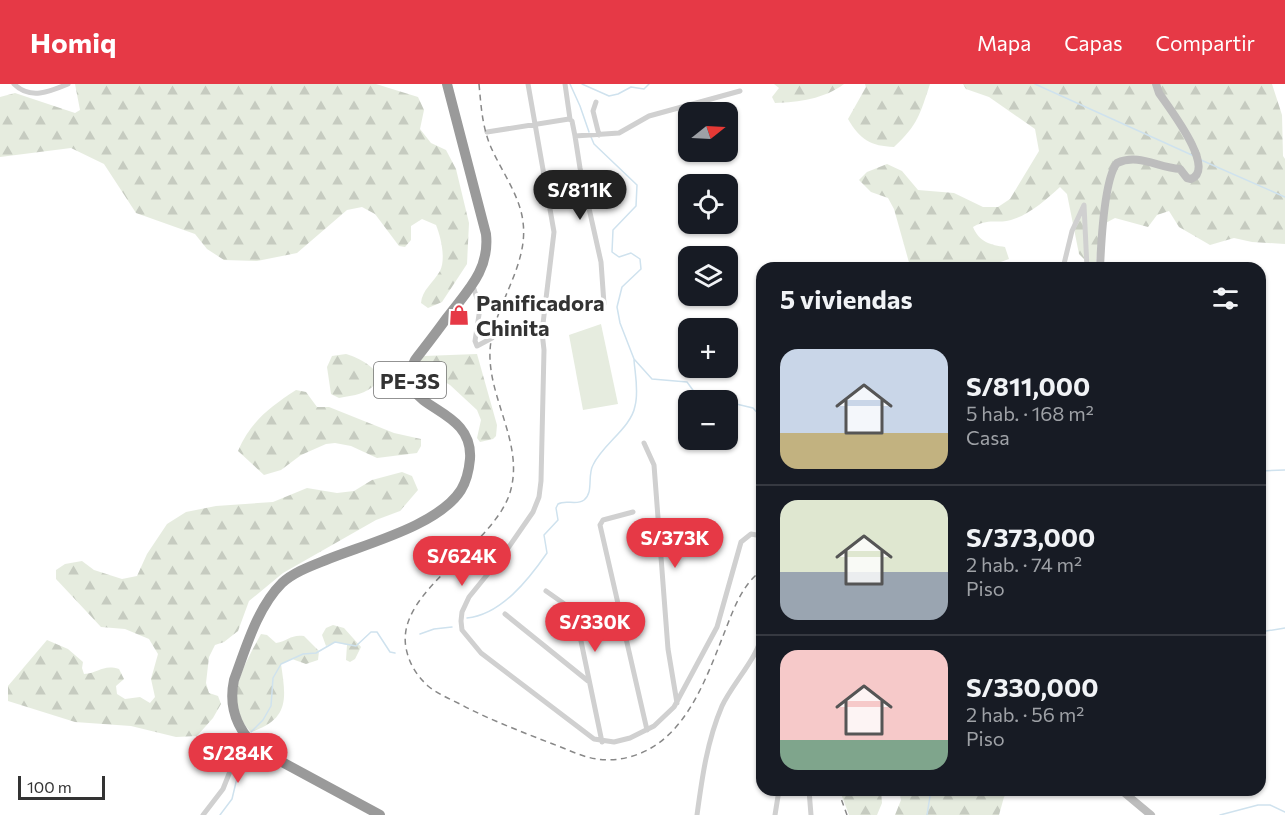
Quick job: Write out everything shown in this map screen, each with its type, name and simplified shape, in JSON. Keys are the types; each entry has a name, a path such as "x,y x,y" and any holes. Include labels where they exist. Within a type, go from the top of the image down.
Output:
{"highway":[{"name":"PE-3S","path":"380,815 258,749 244,736 236,721 231,692 262,610 281,584 299,571 402,531 428,518 448,506 465,483 470,455 462,429 456,422 416,395 410,383 415,360 473,286 485,258 487,246 486,234 447,84"}],"street":[{"path":"14,84 24,92 32,94 43,93 68,84"},
{"path":"528,84 554,232 542,332 544,350 539,497 533,512 504,554 469,597 460,621 465,635 481,653 580,730 602,742 620,741 647,730 662,720 676,703 717,627 741,542 751,534 756,535"},
{"path":"565,84 570,119 579,136 580,168 601,262 604,304"},
{"path":"1101,262 1112,171 1117,162 1130,159 1146,160 1172,169 1180,169 1187,178 1191,179 1199,173 1198,158 1156,84"},
{"path":"579,136 618,133 650,116 740,92"},
{"path":"596,102 593,111 598,135"},
{"path":"487,132 570,119"},
{"path":"1064,262 1072,231 1084,205 1087,262"},
{"path":"473,286 480,308 475,341 477,346 492,338 500,329 542,332"},
{"path":"644,443 654,465 669,649 676,703"},
{"path":"633,512 603,520 600,525 647,730"},
{"path":"546,591 573,610 576,617 602,742"},
{"path":"505,614 588,681"},
{"path":"697,815 702,774 722,705 756,652"},
{"path":"203,815 224,789 244,736"},
{"path":"775,815 778,796"},
{"path":"809,796 811,815"},
{"path":"1128,796 1151,815"}],"green space":[{"path":"75,84 376,84 418,97 424,110 420,129 431,143 446,150 456,169 469,223 467,264 442,302 428,308 421,303 422,298 440,271 443,254 436,225 422,219 411,226 411,240 405,247 399,246 375,214 362,207 347,210 297,253 257,261 224,260 207,249 195,234 136,213 104,164 71,148 0,157 0,97 15,93 75,113 80,110"},
{"path":"774,84 844,84 811,99 775,103 772,97 779,88"},
{"path":"865,84 930,84 917,118 894,147 879,145 862,137 848,119 866,87"},
{"path":"963,84 1272,84 1282,115 1285,159 1285,244 1252,242 1234,238 1210,245 1179,227 1169,211 1157,215 1148,227 1115,218 1100,226 1096,262 1087,262 1079,254 1067,194 1060,187 1018,218 988,222 973,227 986,242 1005,247 1009,259 1001,262 909,262 894,209 888,198 871,192 859,180 867,172 887,164 902,171 918,190 954,193 983,207 998,207 1010,199 1039,151 1035,129 989,97 966,89"},
{"path":"601,324 618,404 583,410 569,335"},
{"path":"346,354 370,366 378,377 371,388 355,395 339,398 331,394 327,367 332,356"},
{"path":"477,354 497,425 496,436 493,439 480,442 477,438 481,420 477,410 450,385 438,378 417,377 413,371 424,356"},
{"path":"296,390 306,392 317,407 329,407 394,433 421,439 421,446 417,453 377,458 351,446 326,444 301,455 281,470 264,475 238,451 255,423 278,402"},
{"path":"402,472 412,476 418,490 400,511 376,520 283,573 249,601 238,631 224,642 215,645 209,657 206,683 209,693 218,696 221,704 213,718 197,736 176,737 131,726 75,722 8,701 8,686 47,640 68,649 83,662 84,674 105,668 119,669 124,679 116,686 117,694 125,699 140,697 150,703 155,697 151,679 158,654 149,639 125,629 101,627 56,579 56,570 65,564 82,561 94,570 122,579 137,576 147,554 167,524 186,512 216,506 273,502 307,488 337,493 354,491 372,480"},
{"path":"333,625 344,628 361,647 355,659 350,662 346,660 347,645 335,642 326,646 322,635 326,628"},
{"path":"261,634 267,635 276,643 296,636 304,636 319,651 318,660 306,664 292,659 281,664 284,697 279,714 264,727 251,732 237,708 236,696 243,670"},
{"path":"842,796 881,796 882,803 877,815 849,815"},
{"path":"900,796 1005,796 999,815 895,815 901,800"}],"waterway":[{"path":"570,84 589,132"},
{"path":"582,84 609,96 631,87 644,89 649,84"},
{"path":"1035,84 1194,156"},
{"path":"591,137 594,144 637,185 636,206 613,230 612,252 619,257 631,253 640,259 641,269 622,287 617,307 620,323 634,359 652,379 687,382 693,390"},
{"path":"1201,160 1285,197"},
{"path":"467,618 479,615 503,603 523,584 547,553 544,535 558,520 556,508 558,504 581,502 587,497 593,465 628,422 635,406 637,394 634,360"},
{"path":"738,404 753,408 756,411"},
{"path":"1266,471 1285,470"},
{"path":"420,634 434,629 452,627"},
{"path":"1266,631 1285,628"},
{"path":"251,732 263,720 271,706 273,678 281,664 303,654 316,653 335,642 356,646 371,632 377,632 390,652 395,653"},
{"path":"220,815 232,799 243,753"},
{"path":"927,815 930,796"},
{"path":"1220,815 1258,805 1270,805 1285,812"}],"railway":[{"path":"479,84 487,137 514,192 523,222 521,255 497,319 490,351 494,386 509,437 513,472 511,489 502,510 487,530 431,587 416,606 407,627 406,648 414,668 424,682 436,692 516,730 591,758 611,760 632,756 651,748 665,738 688,711 705,680 739,598 756,575"},
{"path":"840,796 847,815"}],"place":[{"name":"Panificadora Chinita","path":"459,315"}]}
